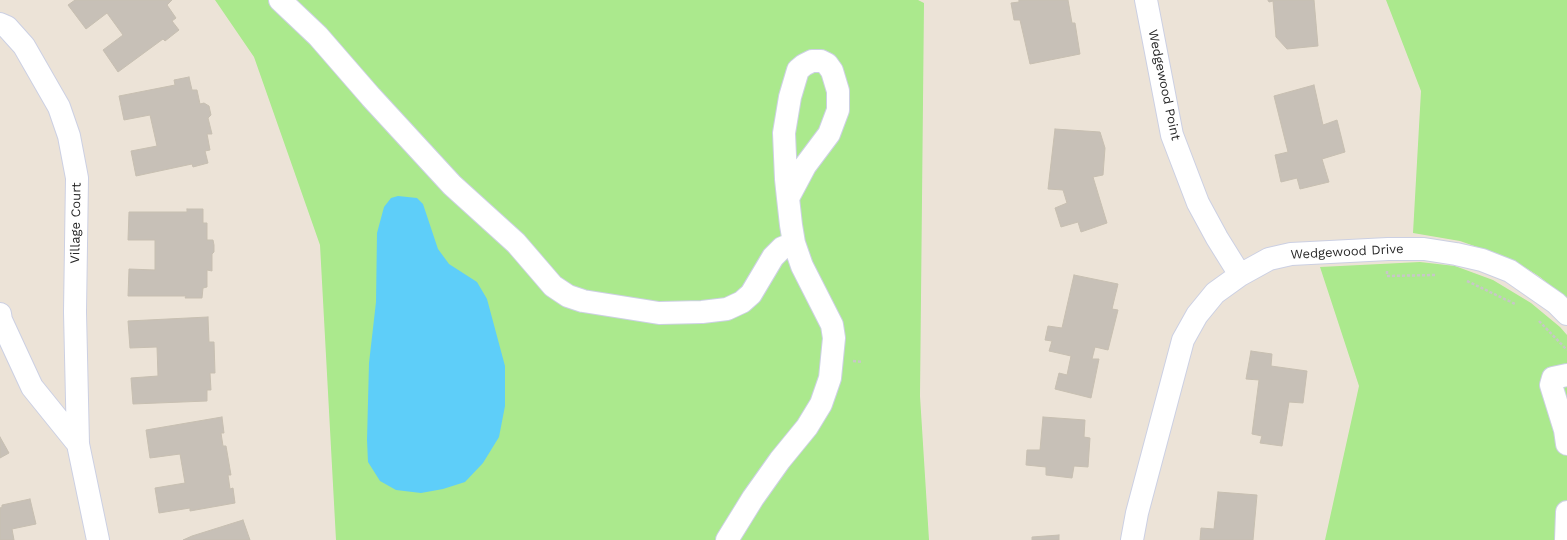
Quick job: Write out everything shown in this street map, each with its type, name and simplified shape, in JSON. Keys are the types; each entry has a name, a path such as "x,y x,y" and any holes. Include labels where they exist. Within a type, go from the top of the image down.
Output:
{"street":[{"path":"280,0 318,36 371,97 452,185 516,243 553,286 568,296 583,301 659,313 702,312 727,309 742,302 751,294 773,257 782,248 794,244"},
{"name":"Wedgewood Point","path":"1146,0 1172,134 1198,203 1217,238 1240,275"},
{"name":"Village Court","path":"0,24 7,27 24,46 59,107 69,136 77,178 75,312 78,444 98,540"},
{"path":"727,540 757,491 807,427 821,404 830,378 834,338 832,325 805,273 794,244 788,198 784,132 790,97 798,70 812,61 821,61 827,64 832,71 838,91 838,110 829,134 805,166 788,198"},
{"name":"Wedgewood Drive","path":"1132,540 1137,513 1183,340 1197,315 1215,293 1240,275 1269,259 1291,254 1388,249 1424,249 1456,254 1482,260 1510,271 1556,303 1567,314"},
{"name":"Village Court","path":"0,314 1,320 32,387 78,444"},
{"path":"1567,375 1553,378 1551,385 1565,430 1567,444"},
{"path":"1566,540 1567,512"}],"path":[{"path":"1388,249 1387,276 1442,275"},
{"path":"1462,280 1501,296 1519,306"},
{"path":"1536,318 1567,350"}],"green space":[{"path":"215,0 918,0 924,3 920,396 929,540 336,540 320,245 254,57"},
{"path":"1386,0 1567,0 1567,299 1540,277 1500,255 1460,241 1413,233 1421,91"},
{"path":"1420,262 1455,266 1493,280 1531,303 1560,327 1567,335 1567,540 1325,540 1359,386 1320,267"}],"water":[{"path":"398,196 417,198 423,204 438,249 449,264 477,282 487,299 505,366 505,406 499,437 483,463 465,482 443,489 421,493 396,490 380,481 368,462 367,440 369,363 376,302 377,233 384,207 391,198"}],"building":[{"path":"75,0 172,0 167,5 176,18 172,21 179,30 165,41 163,39 118,72 103,50 123,35 107,13 86,29 68,5"},
{"path":"1019,0 1068,0 1072,23 1075,23 1080,54 1030,64 1020,20 1014,20 1011,3 1019,2"},
{"path":"1268,0 1314,0 1318,46 1287,49 1276,37 1273,1 1269,2"},
{"path":"189,77 192,90 197,90 200,104 204,103 209,106 211,115 208,118 212,134 207,134 210,150 205,151 208,163 193,167 192,164 136,176 131,151 157,146 150,115 124,120 119,96 175,85 174,80"},
{"path":"1314,85 1323,125 1337,120 1345,152 1322,159 1329,182 1300,189 1297,178 1281,182 1275,155 1288,152 1274,96"},
{"path":"1055,129 1100,132 1105,148 1103,175 1093,177 1107,223 1081,232 1078,222 1061,227 1055,208 1067,203 1063,190 1048,189"},
{"path":"187,209 203,209 203,223 207,223 207,240 213,240 214,245 214,252 212,254 212,271 207,270 207,287 203,288 202,298 185,298 186,296 128,296 129,269 155,270 155,240 128,240 129,212 187,212"},
{"path":"1074,275 1118,284 1112,309 1118,310 1108,350 1095,347 1092,359 1099,359 1091,398 1055,389 1059,373 1067,375 1071,356 1049,351 1052,341 1045,340 1048,326 1062,328"},
{"path":"208,317 209,342 214,342 215,373 210,373 211,390 207,390 207,401 133,404 131,378 158,376 157,347 130,348 128,321"},
{"path":"1251,351 1272,354 1271,366 1307,371 1303,403 1289,402 1282,446 1260,443 1262,436 1252,434 1259,380 1246,379"},
{"path":"222,417 224,433 221,433 223,446 226,446 231,475 228,475 230,489 233,488 235,503 190,511 190,508 159,513 155,488 185,483 180,454 150,458 146,430"},
{"path":"1043,417 1085,420 1084,437 1090,438 1088,467 1074,466 1072,478 1046,475 1046,467 1026,465 1027,450 1040,450"},
{"path":"0,437 9,453 0,458"},
{"path":"1218,492 1257,495 1253,540 1200,540 1201,528 1214,529"},
{"path":"30,499 36,524 12,529 14,540 0,540 0,508 2,505"},
{"path":"243,520 250,540 183,540 192,536"},
{"path":"1059,535 1059,540 1032,540 1032,537"}]}
